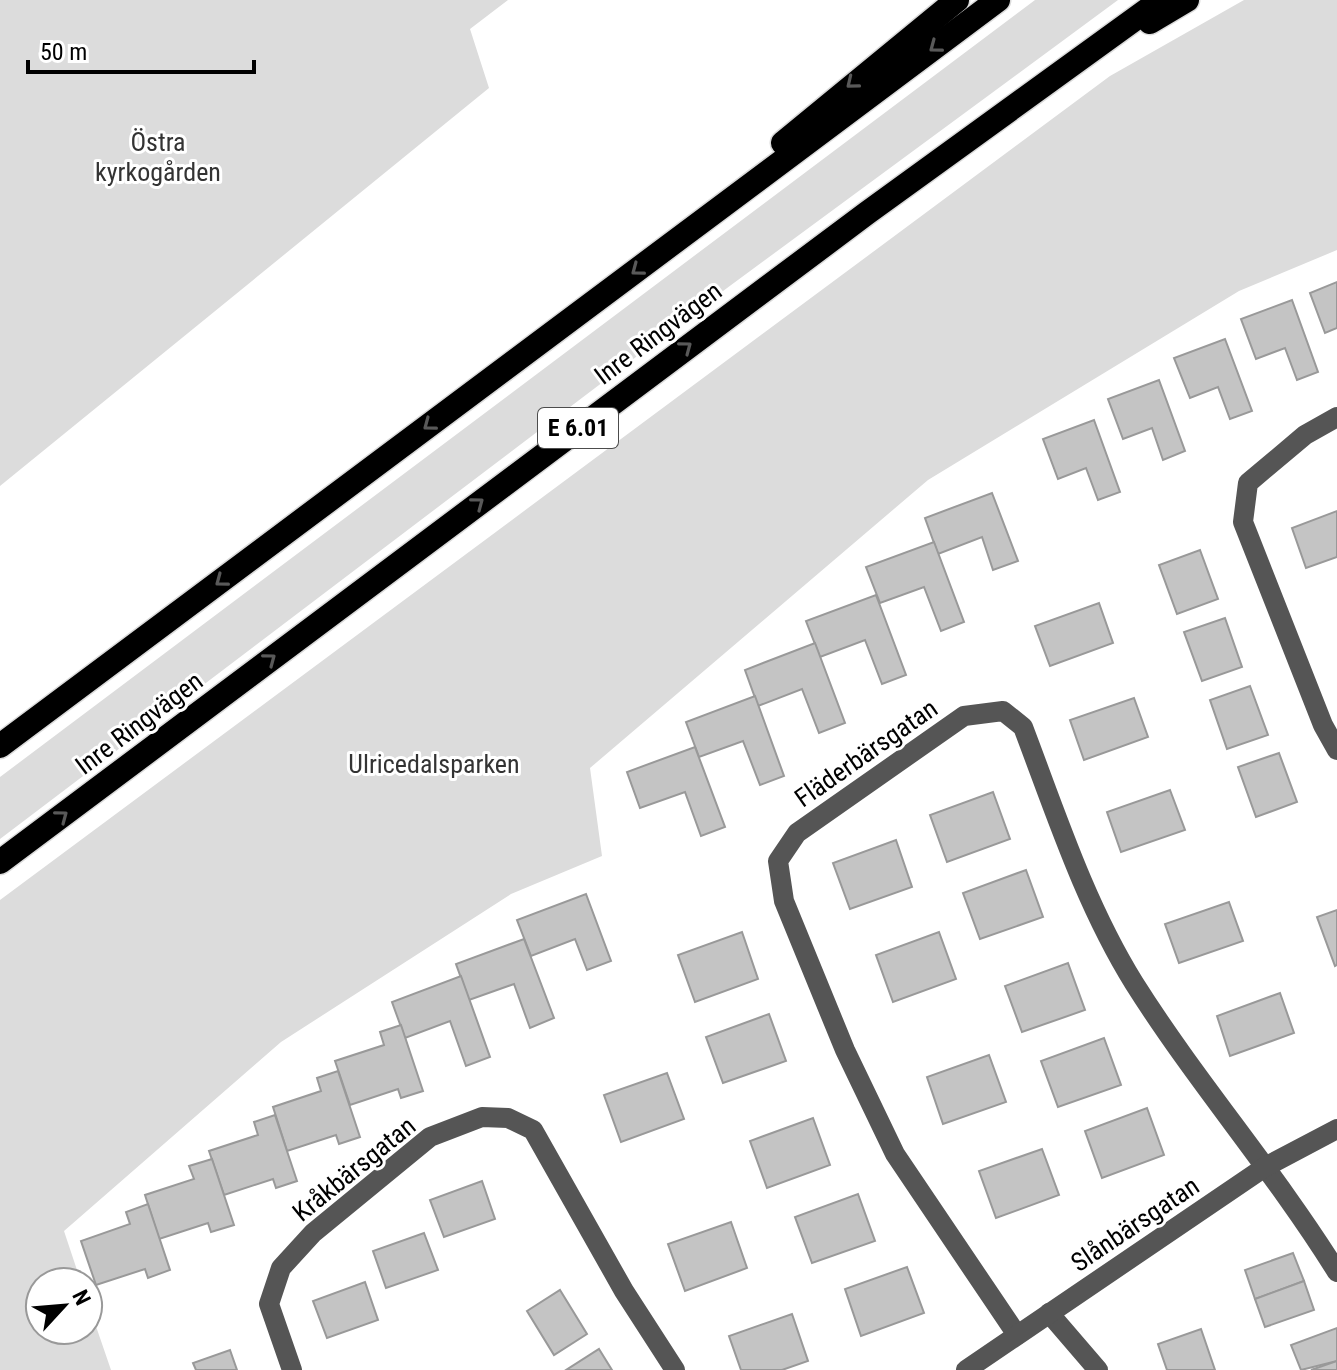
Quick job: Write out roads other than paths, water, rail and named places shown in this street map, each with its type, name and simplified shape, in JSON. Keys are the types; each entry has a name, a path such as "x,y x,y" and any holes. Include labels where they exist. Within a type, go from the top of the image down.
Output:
{"highway":[{"path":"683,236 837,96 957,0"},
{"path":"0,746 998,0"},
{"name":"Inre Ringvägen","path":"0,862 598,413 1161,0"},
{"path":"1057,74 1187,0"}],"street":[{"path":"1337,417 1305,435 1248,483 1243,522 1323,725 1337,750"},
{"name":"Fläderbärsgatan","path":"1017,1335 895,1154 845,1050 790,914 778,861 797,833 964,716 1003,711 1023,727 1094,910 1127,970 1337,1272"},
{"name":"Kråkbärsgatan","path":"292,1370 269,1304 281,1268 313,1233 430,1137 482,1117 508,1118 533,1130 624,1291 675,1370"},
{"name":"Slånbärsgatan","path":"966,1370 1265,1167 1337,1129"},
{"path":"1049,1313 1098,1370"}],"park label":[{"name":"Östra kyrkogården","path":"158,157"},
{"name":"Ulricedalsparken","path":"434,764"}]}
